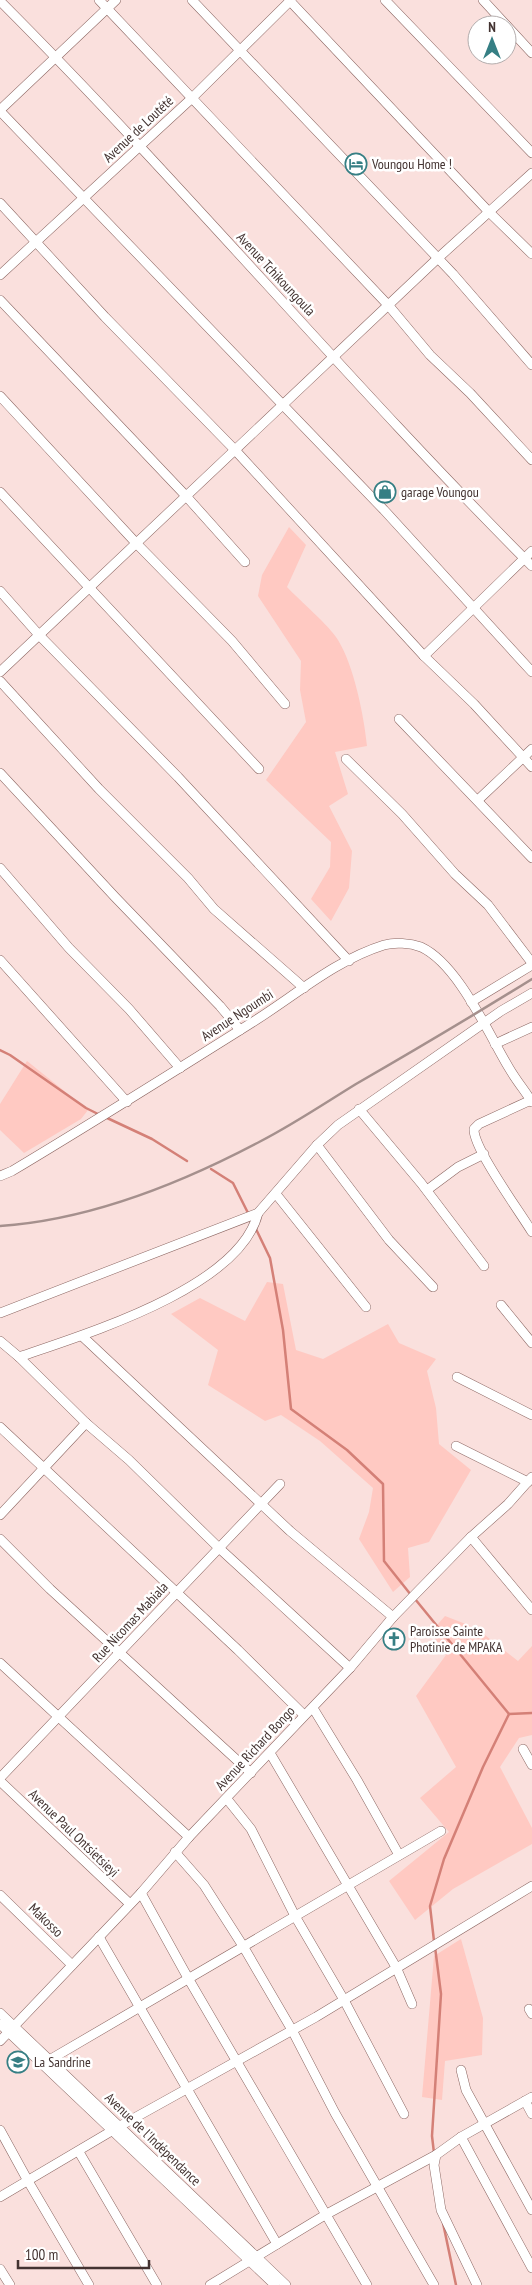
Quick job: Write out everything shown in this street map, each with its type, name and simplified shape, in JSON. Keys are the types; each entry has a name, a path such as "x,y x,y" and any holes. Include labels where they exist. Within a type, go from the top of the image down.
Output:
{"street":[{"path":"99,0 389,306 430,355 470,393 532,460"},
{"path":"116,0 0,110 282,406 384,510 472,609 532,672"},
{"path":"192,0 453,274 532,366"},
{"path":"290,0 489,212 532,254"},
{"name":"Avenue de Loutété","path":"0,275 191,99 290,0"},
{"path":"385,0 532,153"},
{"path":"483,0 497,15"},
{"name":"Avenue Tchikoungoula","path":"0,1 56,57 334,356 435,468 532,566"},
{"path":"517,37 532,53"},
{"path":"0,672 437,259 532,174"},
{"path":"0,203 105,317 235,450 424,656 474,704 532,766"},
{"path":"0,300 186,496 245,562"},
{"path":"0,396 136,544 232,641 285,704"},
{"path":"0,492 259,769"},
{"path":"424,656 532,551"},
{"path":"0,592 39,636 178,777 349,961"},
{"path":"0,680 99,789 188,878 214,909 304,988"},
{"path":"399,719 532,858"},
{"path":"478,800 532,749"},
{"path":"346,759 402,814 455,874 488,905 532,964 471,1002"},
{"path":"0,773 121,904 220,1006 240,1030"},
{"path":"0,868 69,948 129,1009 180,1068"},
{"name":"Avenue Ngoumbi","path":"0,1176 12,1171 127,1102 304,988 349,961 385,945 402,943 419,946 435,955 471,1002 483,1024"},
{"path":"0,960 127,1102"},
{"path":"0,1313 258,1213 316,1145 338,1125 483,1024 532,993"},
{"path":"483,1024 531,1101 479,1124 474,1129 474,1135 532,1232"},
{"path":"495,1044 532,1027"},
{"path":"359,1109 427,1190 484,1266"},
{"path":"316,1145 389,1240 433,1286"},
{"path":"427,1190 458,1167 484,1154"},
{"path":"276,1194 366,1307"},
{"path":"19,1357 82,1336 142,1311 205,1278 249,1236 258,1213"},
{"path":"501,1305 532,1343"},
{"path":"82,1336 304,1544 393,1617"},
{"path":"0,1341 19,1357 86,1423 129,1460 218,1548 350,1668"},
{"path":"457,1377 532,1415"},
{"path":"0,1515 86,1423"},
{"path":"0,1427 177,1592 304,1715"},
{"path":"456,1446 530,1480"},
{"name":"Avenue Richard Bongo","path":"0,2041 141,1893 189,1837 227,1799 304,1715 313,1708 393,1617 530,1480"},
{"name":"Rue Nicomas Mabiala","path":"0,1780 280,1484"},
{"path":"471,1537 532,1610"},
{"path":"0,1539 119,1654 251,1773"},
{"path":"0,1664 189,1837"},
{"path":"313,1708 358,1780 399,1855"},
{"path":"523,1749 532,1765"},
{"path":"270,1753 396,1968 412,2004"},
{"name":"Avenue Paul Ontsietsieyi","path":"0,1780 130,1904"},
{"path":"227,1799 251,1829 295,1916 344,2000 404,2114"},
{"path":"51,2059 441,1832"},
{"path":"175,1852 204,1885 243,1946 292,2030 335,2113 434,2285"},
{"path":"0,2197 344,2000 532,1886"},
{"path":"141,1893 188,1978 367,2285"},
{"name":"Makosso","path":"0,1895 72,1965"},
{"path":"99,1937 277,2244"},
{"name":"Avenue de l'Indépendance","path":"0,2012 11,2029 252,2258 286,2285"},
{"name":"Avenue de l'Indépendance","path":"0,2024 11,2029 51,2059 117,2129"},
{"path":"461,2070 466,2090 532,2210"},
{"path":"210,2285 225,2281 252,2258 325,2215 436,2155 461,2138 529,2099 532,2114"},
{"path":"0,2130 89,2285"},
{"path":"461,2138 532,2268"},
{"path":"79,2152 157,2285"},
{"path":"436,2155 434,2165 441,2210 477,2285"},
{"name":"Avenue de l'Indépendance","path":"252,2258 275,2285"},
{"path":"0,2269 10,2285"}],"shaded area":[{"path":"289,527 306,545 287,587 328,627 344,651 357,691 367,746 335,752 348,794 329,806 352,851 349,888 331,921 311,899 330,867 331,842 266,780 306,722 300,690 301,661 258,596 262,575"},
{"path":"27,1061 88,1110 81,1119 24,1153 0,1130 0,1104"},
{"path":"267,1282 283,1284 296,1350 323,1359 388,1324 399,1343 436,1359 427,1371 436,1408 439,1444 471,1470 429,1542 408,1548 410,1577 393,1592 359,1539 369,1512 373,1488 320,1441 281,1415 265,1421 208,1385 218,1350 171,1314 200,1298 245,1321"},
{"path":"445,1616 476,1628 518,1661 532,1646 532,1735 519,1738 500,1767 532,1828 532,1844 453,1889 415,1920 389,1881 449,1832 420,1798 456,1767 416,1696 446,1655 431,1632"},
{"path":"461,1939 483,2018 482,2055 445,2061 442,2100 422,2097 434,1956"}],"waterway":[{"path":"0,1050 86,1108 100,1115"},
{"path":"105,1117 152,1139 187,1161"},
{"path":"211,1169 233,1183 249,1215"},
{"path":"255,1227 270,1258 283,1330 291,1409 347,1450 383,1484 384,1561 411,1595"},
{"path":"415,1599 509,1714 483,1767 444,1859 430,1906 434,1941"},
{"path":"509,1714 532,1713"},
{"path":"434,2153 432,2136 441,1994 435,1947"},
{"path":"443,2223 456,2285"}],"railway":[{"path":"0,1226 68,1216 101,1208 135,1197 200,1171 285,1128 532,979"}],"place":[{"name":"Voungou Home !","path":"356,164"},
{"name":"garage Voungou","path":"385,492"},
{"name":"Paroisse Sainte Photinie de MPAKA","path":"394,1639"},
{"name":"La Sandrine","path":"18,2062"}]}
